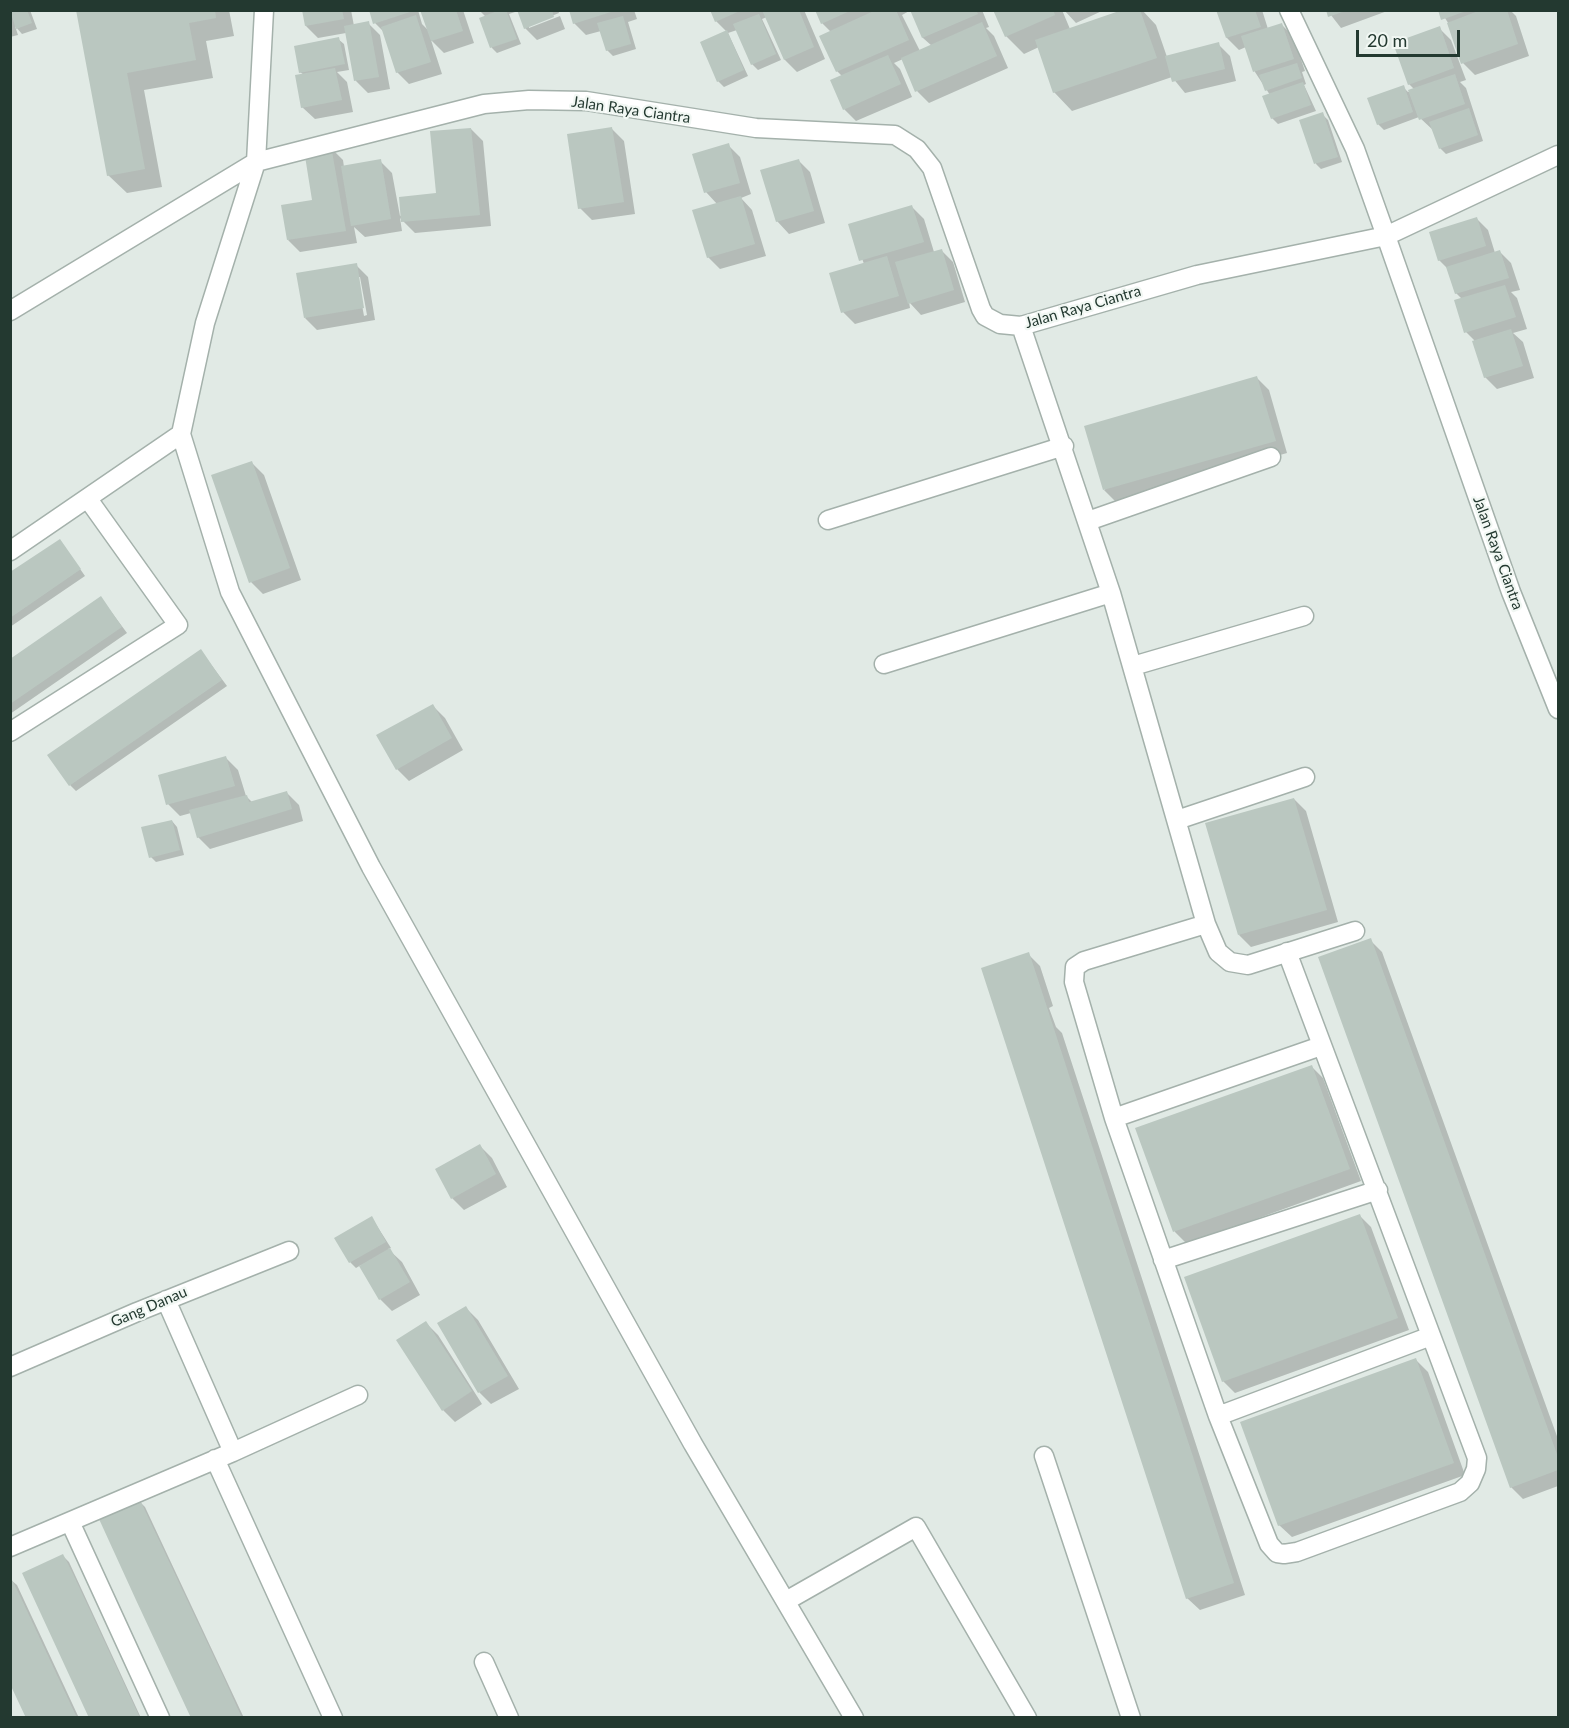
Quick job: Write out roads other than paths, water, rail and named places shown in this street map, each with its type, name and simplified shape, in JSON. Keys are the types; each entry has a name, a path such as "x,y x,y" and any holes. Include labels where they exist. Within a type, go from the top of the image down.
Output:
{"street":[{"path":"264,10 256,162 205,323 181,434 230,592 371,867 693,1444 854,1718"},
{"path":"1289,10 1356,149 1386,236 1558,155"},
{"name":"Jalan Raya Ciantra","path":"256,162 484,104 529,100 586,101 756,128 895,135 917,149 932,168 985,316 1000,324 1021,326 1197,275 1386,236 1511,592 1558,709"},
{"path":"10,311 256,162"},
{"path":"1021,326 1064,446 1112,593 1206,924 1218,952 1230,962 1248,965 1354,931"},
{"path":"10,551 181,434"},
{"path":"828,520 1064,446"},
{"path":"1088,521 1271,458"},
{"path":"10,732 178,625 88,499"},
{"path":"884,664 1112,593"},
{"path":"1133,666 1304,616"},
{"path":"1177,820 1305,777"},
{"path":"1206,924 1084,961 1075,968 1074,982 1114,1118 1218,1416 1269,1544 1277,1553 1297,1552 1460,1492 1470,1482 1476,1469 1477,1458 1287,952"},
{"path":"1114,1118 1321,1046"},
{"path":"1163,1260 1378,1190"},
{"name":"Gang Danau","path":"10,1367 166,1299 289,1251"},
{"path":"166,1299 233,1452"},
{"path":"1218,1416 1431,1336"},
{"path":"10,1547 71,1524 358,1395"},
{"path":"1044,1456 1131,1718"},
{"path":"216,1459 333,1718"},
{"path":"71,1524 160,1718"},
{"path":"786,1601 916,1527 1027,1718"},
{"path":"484,1662 509,1718"}]}
